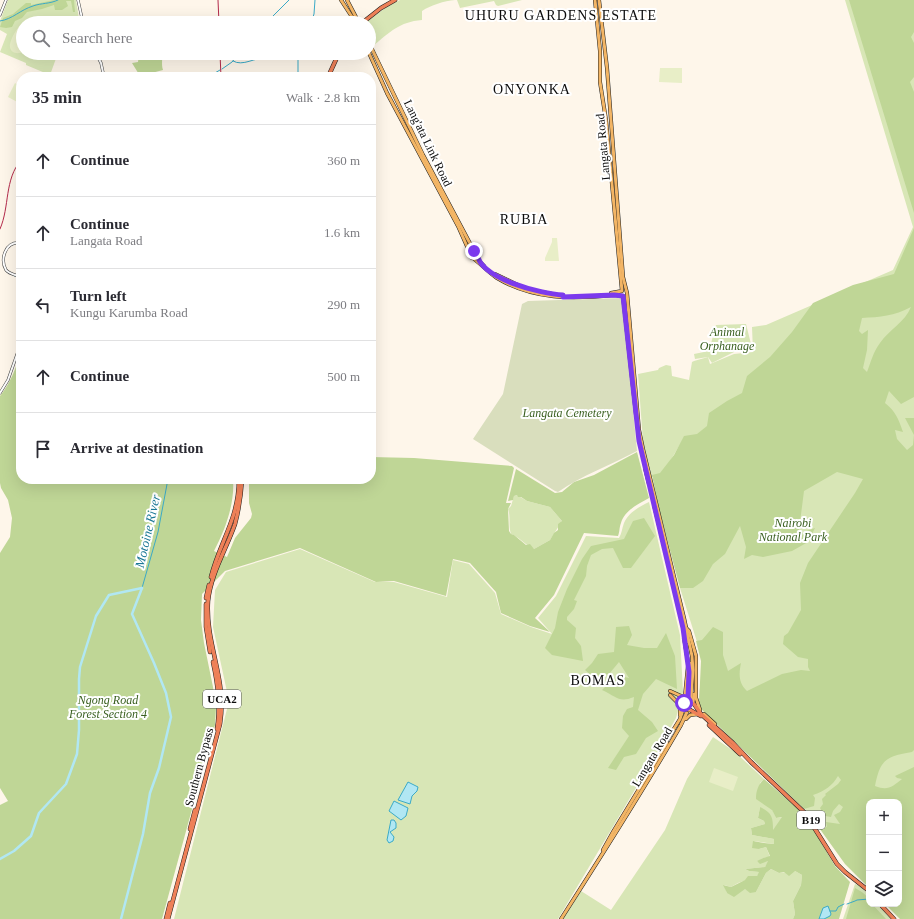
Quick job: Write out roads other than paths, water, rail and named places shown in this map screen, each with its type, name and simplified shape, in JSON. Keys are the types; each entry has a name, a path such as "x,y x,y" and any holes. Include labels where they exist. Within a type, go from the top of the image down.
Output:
{"highway":[{"path":"368,16 390,0"},
{"path":"371,16 395,0"},
{"path":"329,72 335,60"},
{"name":"Southern Bypass","path":"167,919 218,726 219,692 206,633 206,605 212,574 235,512 239,484"},
{"name":"B19","path":"690,701 700,713 744,756 805,813 837,864 866,888"},
{"name":"B19","path":"687,709 698,714 732,744"},
{"path":"883,907 894,919"}],"main road":[{"path":"341,0 352,16"},
{"path":"347,0 353,16"},
{"name":"Langata Road","path":"596,0 600,39 600,76 610,142"},
{"name":"Langata Road","path":"599,0 607,75 610,142 618,231 623,277 627,293 641,443 692,663 691,698 685,718 613,839 601,855"},
{"name":"Lang'ata Link Road","path":"376,57 423,155 474,251"},
{"name":"Lang'ata Link Road","path":"372,60 458,226 470,253"},
{"path":"374,63 378,70 381,70 378,61"},
{"path":"600,76 603,72 607,75"},
{"path":"383,83 382,79 384,78 389,84"},
{"path":"602,94 605,95 608,93"},
{"name":"Langata Road","path":"618,231 621,285 619,293 624,301 639,441 685,628"},
{"path":"619,293 563,296 533,291 513,284 491,272 482,263 477,256 477,253 474,251 470,253 472,258 493,275 515,287 545,296 563,296 627,293"},
{"path":"472,258 477,256"},
{"path":"619,293 621,285"},
{"path":"685,628 691,663 690,701"},
{"path":"663,747 687,709 693,707 688,693 688,665 685,628"},
{"path":"685,628 694,664 690,701"},
{"path":"685,628 692,638 696,660 696,702 701,711 720,729 724,735"},
{"path":"655,763 681,711 680,704 670,693 681,696 686,695 688,665"},
{"path":"686,719 687,709 684,703 690,701"},
{"name":"Langata Road","path":"561,919 680,724 687,709"},
{"path":"663,756 686,719 690,715 698,714"}],"street":[{"path":"0,15 6,0"},
{"path":"78,0 81,16"},
{"path":"100,60 103,72"},
{"path":"16,243 8,245 4,248 0,257 5,270 16,275"},
{"path":"0,393 7,382 16,357"}],"water":[{"path":"408,782 418,787 417,791 412,796 410,804 398,800"},
{"path":"394,801 408,808 406,816 401,820 389,811"},
{"path":"391,820 394,820 396,823 396,828 390,832 394,837 393,841 389,843 387,840"},
{"path":"828,906 831,914 830,916 824,919 819,919 823,908"}],"waterway":[{"path":"0,21 33,6 58,0"},
{"path":"273,16 289,0"},
{"name":"Motoine River","path":"313,16 315,0"},
{"path":"222,69 234,60"},
{"path":"233,61 241,63 254,60"},
{"name":"Motoine River","path":"298,60 298,72"},
{"path":"7,272 15,276"},
{"name":"Motoine River","path":"142,588 158,532 167,484"},
{"path":"0,859 14,851 31,836 39,813 66,784 77,754 80,667 96,616 109,595 142,588"},
{"path":"121,919 143,834 150,793 159,768 171,717 166,693 132,614 142,588"},
{"path":"847,904 857,900 866,899"},
{"path":"830,911 836,911 838,907 844,904"}],"railway":[{"path":"218,0 219,16"},
{"path":"220,60 221,72"},
{"path":"0,229 12,176 16,168"}],"district":[{"name":"UHURU GARDENS ESTATE","path":"561,15"},
{"name":"ONYONKA","path":"532,89"},
{"name":"RUBIA","path":"524,219"},
{"name":"BOMAS","path":"598,680"}],"park label":[{"name":"Animal Orphanage","path":"727,339"},
{"name":"Langata Cemetery","path":"567,413"},
{"name":"Nairobi National Park","path":"793,530"},
{"name":"Ngong Road Forest Section 4","path":"108,707"}]}
